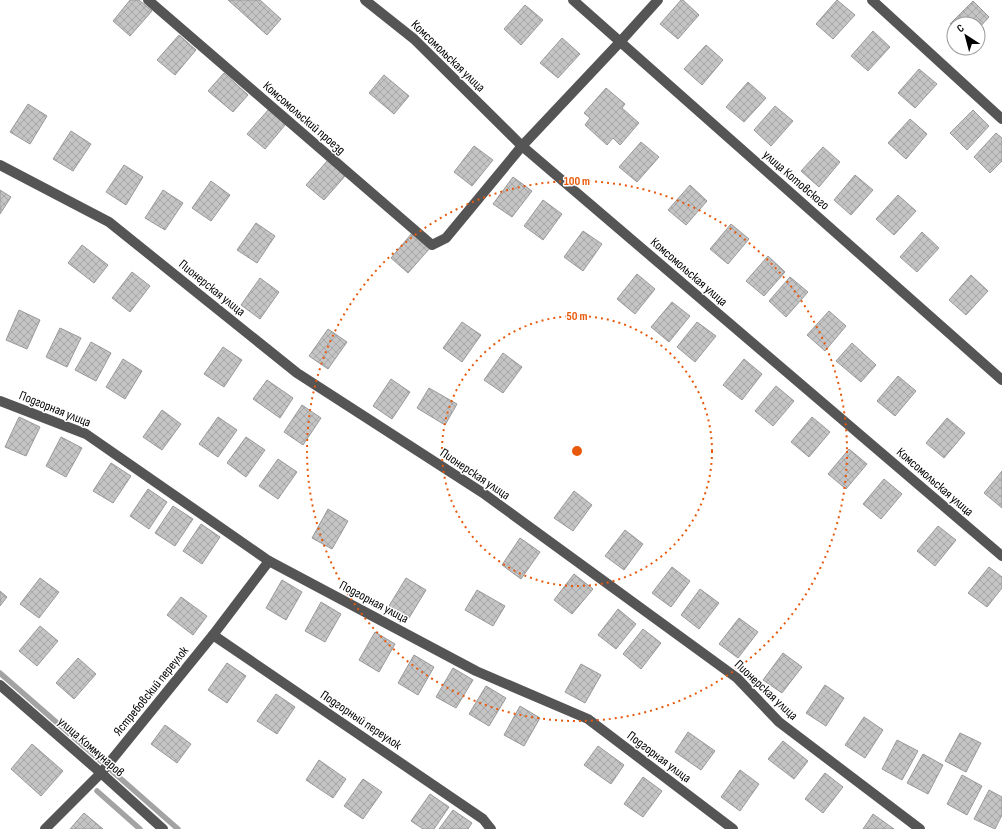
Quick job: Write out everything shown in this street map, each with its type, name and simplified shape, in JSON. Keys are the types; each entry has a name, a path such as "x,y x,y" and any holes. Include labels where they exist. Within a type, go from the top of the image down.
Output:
{"street":[{"name":"Комсомольский проезд","path":"148,0 432,245 446,238 522,146"},
{"name":"Комсомольская улица","path":"365,0 414,39 522,146 1002,556"},
{"name":"улица Котовского","path":"573,0 1002,380"},
{"path":"522,146 658,0"},
{"path":"872,0 1002,119"},
{"name":"Пионерская улица","path":"0,165 109,222 297,373 483,493 737,678 779,722 920,829"},
{"name":"Подгорная улица","path":"0,401 86,434 269,561 476,671 588,719 733,829"},
{"name":"Ястребовский переулок","path":"45,829 101,773 213,635 269,561"},
{"name":"Подгорный переулок","path":"213,635 483,819 491,829"},
{"name":"улица Коммунаров","path":"0,685 163,829"}],"building":[{"path":"130,0 139,0 152,11 130,36 113,21"},
{"path":"228,0 260,0 281,19 267,35"},
{"path":"681,0 683,0 699,15 678,39 660,24"},
{"path":"837,0 855,15 833,39 816,24"},
{"path":"973,1 989,17 986,20 986,16 958,16"},
{"path":"525,5 543,20 521,45 504,29"},
{"path":"873,31 890,47 868,71 851,56"},
{"path":"179,35 196,50 175,75 157,60"},
{"path":"562,38 580,54 558,78 540,63"},
{"path":"706,45 723,60 702,85 684,69"},
{"path":"919,69 937,84 915,108 898,93"},
{"path":"224,73 248,95 233,112 208,91"},
{"path":"384,75 409,96 394,114 369,93"},
{"path":"748,82 766,98 744,122 726,107"},
{"path":"606,88 625,104 622,108 639,123 620,145 613,138 607,145 585,125 590,118 584,113"},
{"path":"28,104 47,116 30,144 10,132"},
{"path":"775,106 793,121 771,146 754,130"},
{"path":"269,109 286,124 265,149 247,134"},
{"path":"973,110 989,126 967,150 950,133"},
{"path":"910,119 927,134 906,159 888,143"},
{"path":"71,131 91,144 73,171 53,159"},
{"path":"996,133 1002,138 1002,161 990,173 974,157"},
{"path":"641,142 659,157 637,182 619,167"},
{"path":"474,146 493,160 472,186 454,172"},
{"path":"823,147 840,162 819,187 801,171"},
{"path":"328,160 346,175 324,200 306,185"},
{"path":"124,165 143,177 126,205 106,192"},
{"path":"855,175 873,190 851,215 834,200"},
{"path":"513,177 532,191 512,217 493,204"},
{"path":"211,181 230,195 211,221 192,208"},
{"path":"690,185 707,201 686,225 668,210"},
{"path":"0,190 11,197 0,214"},
{"path":"163,190 183,203 165,230 145,218"},
{"path":"898,195 916,211 894,235 876,219"},
{"path":"543,200 562,214 543,240 524,226"},
{"path":"256,223 275,236 257,263 237,250"},
{"path":"731,224 749,239 728,264 710,249"},
{"path":"583,231 602,244 583,271 564,257"},
{"path":"922,232 939,248 917,272 900,257"},
{"path":"412,233 430,248 408,273 391,258"},
{"path":"82,245 108,265 94,283 68,263"},
{"path":"768,256 785,272 764,296 746,281"},
{"path":"132,272 150,286 130,312 112,298"},
{"path":"637,274 655,289 635,314 617,299"},
{"path":"971,275 988,291 966,315 949,300"},
{"path":"790,277 808,292 786,317 769,301"},
{"path":"260,278 279,292 260,319 241,305"},
{"path":"672,302 690,316 669,342 651,327"},
{"path":"19,310 40,320 27,349 6,340"},
{"path":"829,311 846,326 825,351 807,335"},
{"path":"462,322 481,335 462,362 443,348"},
{"path":"697,322 716,336 695,362 677,347"},
{"path":"60,328 81,338 67,367 46,357"},
{"path":"328,329 347,342 328,369 309,356"},
{"path":"91,342 111,353 96,381 75,370"},
{"path":"852,343 876,365 861,382 836,361"},
{"path":"223,347 242,360 224,387 204,374"},
{"path":"503,353 522,367 503,393 484,380"},
{"path":"123,359 142,371 125,399 106,387"},
{"path":"744,359 762,374 742,400 723,385"},
{"path":"898,376 916,391 895,416 877,401"},
{"path":"391,379 410,392 392,419 373,406"},
{"path":"267,380 293,398 280,418 253,399"},
{"path":"776,386 794,401 773,426 755,411"},
{"path":"429,388 457,404 445,425 417,408"},
{"path":"302,405 321,418 303,445 284,432"},
{"path":"162,410 181,424 162,450 143,437"},
{"path":"19,417 40,427 26,456 5,447"},
{"path":"218,417 237,430 218,457 199,444"},
{"path":"812,417 830,432 809,457 791,442"},
{"path":"947,418 965,433 944,458 926,443"},
{"path":"61,437 82,448 66,477 46,466"},
{"path":"246,437 265,450 246,477 227,463"},
{"path":"849,449 867,464 846,489 828,474"},
{"path":"278,459 297,472 278,499 259,486"},
{"path":"111,463 131,476 113,503 93,491"},
{"path":"1002,471 1002,508 984,493"},
{"path":"884,479 902,494 881,519 863,504"},
{"path":"148,489 167,502 149,529 130,516"},
{"path":"574,491 592,505 573,531 554,518"},
{"path":"173,506 193,519 175,546 155,533"},
{"path":"328,509 348,521 332,549 312,538"},
{"path":"201,524 220,537 202,564 183,551"},
{"path":"938,526 956,540 935,566 917,551"},
{"path":"625,530 643,544 624,570 605,556"},
{"path":"520,538 540,552 521,579 502,565"},
{"path":"672,567 690,581 671,607 652,593"},
{"path":"989,567 1002,577 1002,588 987,607 968,593"},
{"path":"574,574 593,589 572,614 554,600"},
{"path":"40,578 59,592 39,618 20,604"},
{"path":"406,578 426,590 409,618 389,606"},
{"path":"282,580 302,592 286,620 266,608"},
{"path":"700,589 719,603 699,629 681,615"},
{"path":"477,590 505,606 493,626 465,610"},
{"path":"0,591 7,597 0,606"},
{"path":"181,597 207,616 193,635 167,615"},
{"path":"321,602 341,614 325,642 305,631"},
{"path":"618,609 636,624 616,649 598,635"},
{"path":"739,618 758,632 738,658 719,644"},
{"path":"40,626 58,641 37,666 19,651"},
{"path":"643,629 661,643 641,669 623,654"},
{"path":"375,632 395,644 379,672 359,660"},
{"path":"783,653 802,667 782,693 763,680"},
{"path":"414,655 434,667 418,695 398,683"},
{"path":"78,658 96,674 74,699 56,683"},
{"path":"227,663 246,676 227,703 208,690"},
{"path":"581,664 601,675 585,703 565,692"},
{"path":"453,668 473,680 456,708 436,697"},
{"path":"825,685 844,698 826,726 806,713"},
{"path":"486,686 506,698 489,726 469,714"},
{"path":"276,694 295,707 277,734 257,721"},
{"path":"520,706 540,718 524,746 504,735"},
{"path":"864,717 883,730 865,758 845,745"},
{"path":"165,725 191,744 177,763 151,744"},
{"path":"688,732 715,751 701,770 675,752"},
{"path":"960,733 981,743 966,772 945,761"},
{"path":"897,740 918,751 902,780 882,769"},
{"path":"783,741 808,761 794,779 768,759"},
{"path":"32,744 63,771 41,796 11,769"},
{"path":"598,746 624,765 611,784 584,765"},
{"path":"923,754 943,765 928,794 907,783"},
{"path":"319,760 346,779 333,798 306,780"},
{"path":"740,770 759,784 740,811 721,797"},
{"path":"825,773 843,787 823,813 805,799"},
{"path":"962,775 982,786 967,815 947,804"},
{"path":"643,777 662,791 643,817 624,804"},
{"path":"363,779 382,792 363,819 344,806"},
{"path":"989,790 1002,797 1002,815 995,829 974,819"},
{"path":"430,794 449,807 434,829 423,829 411,821"},
{"path":"453,810 472,823 468,829 439,829"},
{"path":"84,813 103,829 70,829"},
{"path":"873,814 894,829 863,829"}],"waterway":[{"path":"0,673 101,761"},
{"path":"112,771 178,829"},
{"path":"97,791 140,829"}]}
